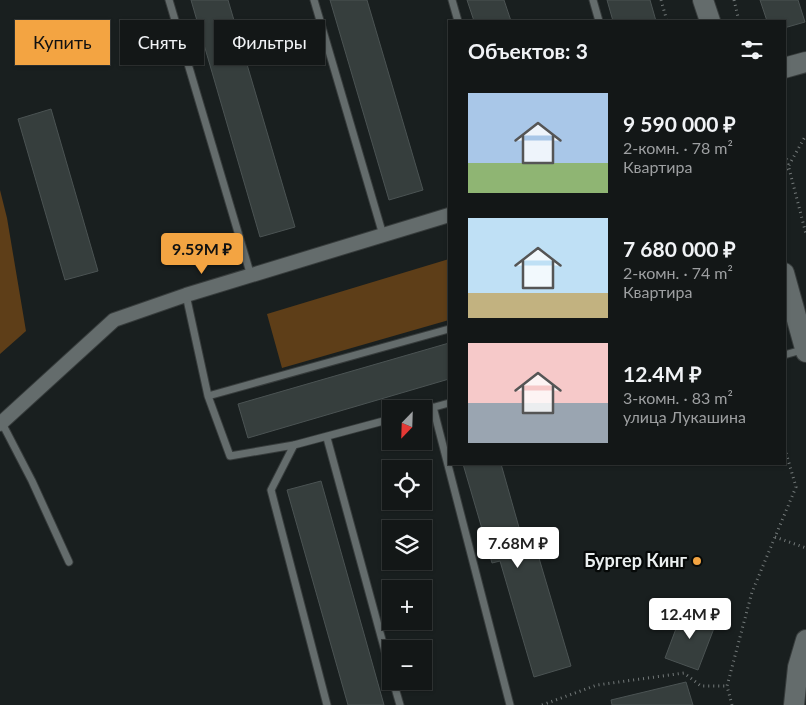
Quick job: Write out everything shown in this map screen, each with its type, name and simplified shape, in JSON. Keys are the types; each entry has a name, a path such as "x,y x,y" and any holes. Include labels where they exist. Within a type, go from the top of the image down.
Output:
{"main road":[{"path":"703,0 710,20"},
{"path":"786,67 806,62"},
{"path":"786,277 801,310 806,350"},
{"path":"794,705 798,667 806,640"}],"street":[{"path":"1,424 114,320 186,295 448,215"}],"lane":[{"path":"169,0 251,276"},
{"path":"314,0 383,236"},
{"path":"452,0 458,20"},
{"path":"593,0 599,20"},
{"path":"186,295 208,396 230,456 294,446 382,422"},
{"path":"208,396 448,329"},
{"path":"786,355 806,350"},
{"path":"448,403 433,407 510,705"},
{"path":"1,424 32,480 69,562"},
{"path":"327,438 382,640"},
{"path":"294,446 271,490 327,705"},
{"path":"396,690 400,705"}],"path":[{"path":"661,0 668,20"},
{"path":"734,0 739,20"},
{"path":"786,171 806,135"},
{"path":"786,156 806,234"},
{"path":"732,705 727,686 752,592 796,487 786,453"},
{"path":"775,537 806,548"},
{"path":"542,705 597,685 684,673 701,686 727,686"}],"shaded area":[{"path":"0,190 7,218 26,331 0,354"},
{"path":"448,259 448,320 282,368 267,314"}],"building":[{"path":"191,0 228,0 234,20 214,20 214,65 247,65 295,227 260,237 204,45 204,20 197,20"},
{"path":"330,0 367,0 423,190 389,200"},
{"path":"467,0 504,0 511,20 474,20"},
{"path":"607,0 650,0 656,20 613,20"},
{"path":"760,0 798,0 805,22 786,27 786,20 767,20"},
{"path":"51,109 98,271 65,280 18,119"},
{"path":"448,343 448,379 248,438 238,404"},
{"path":"463,465 501,465 526,552 536,548 571,666 534,677 500,561 492,563"},
{"path":"321,481 384,705 348,705 287,490"},
{"path":"683,610 716,623 698,670 665,658"},
{"path":"686,682 693,705 612,705 611,700"}],"place":[{"name":"Бургер Кинг","path":"697,561"}]}
